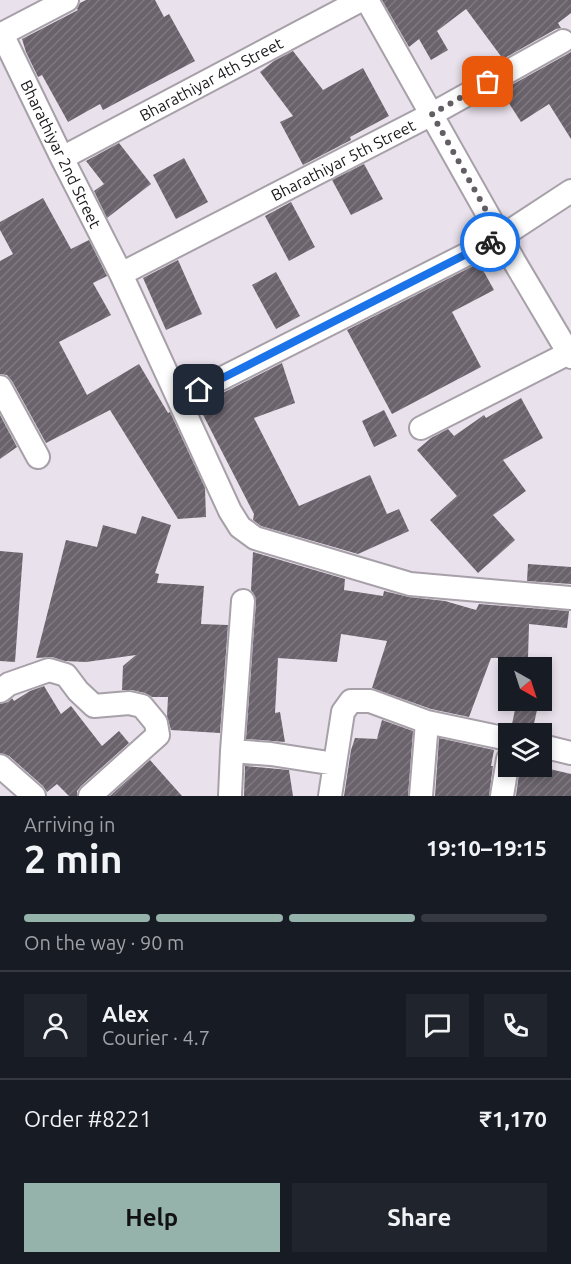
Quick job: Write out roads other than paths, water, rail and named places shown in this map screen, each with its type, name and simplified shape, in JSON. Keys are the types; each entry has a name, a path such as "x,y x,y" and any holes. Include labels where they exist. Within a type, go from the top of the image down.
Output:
{"street":[{"path":"1,34 67,0"},
{"name":"Bharathiyar 4th Street","path":"62,158 361,0"},
{"path":"367,0 570,354 421,428"},
{"name":"Bharathiyar 2nd Street","path":"1,34 121,274 230,512 240,527 255,538 410,584 571,598"},
{"name":"Bharathiyar 5th Street","path":"121,274 432,114 562,41"},
{"path":"179,400 501,237 571,192"},
{"path":"0,387 38,457"},
{"path":"230,796 243,601"},
{"path":"0,691 9,684 49,670 66,675 78,691 94,706 129,703 142,706 156,723 158,735 90,796"},
{"path":"330,796 343,712 351,701 370,701 427,722 498,737"},
{"path":"421,796 427,722"},
{"path":"552,748 571,753"},
{"path":"232,751 272,754 334,764"},
{"path":"0,766 34,796"},
{"path":"502,796 505,777"}]}
